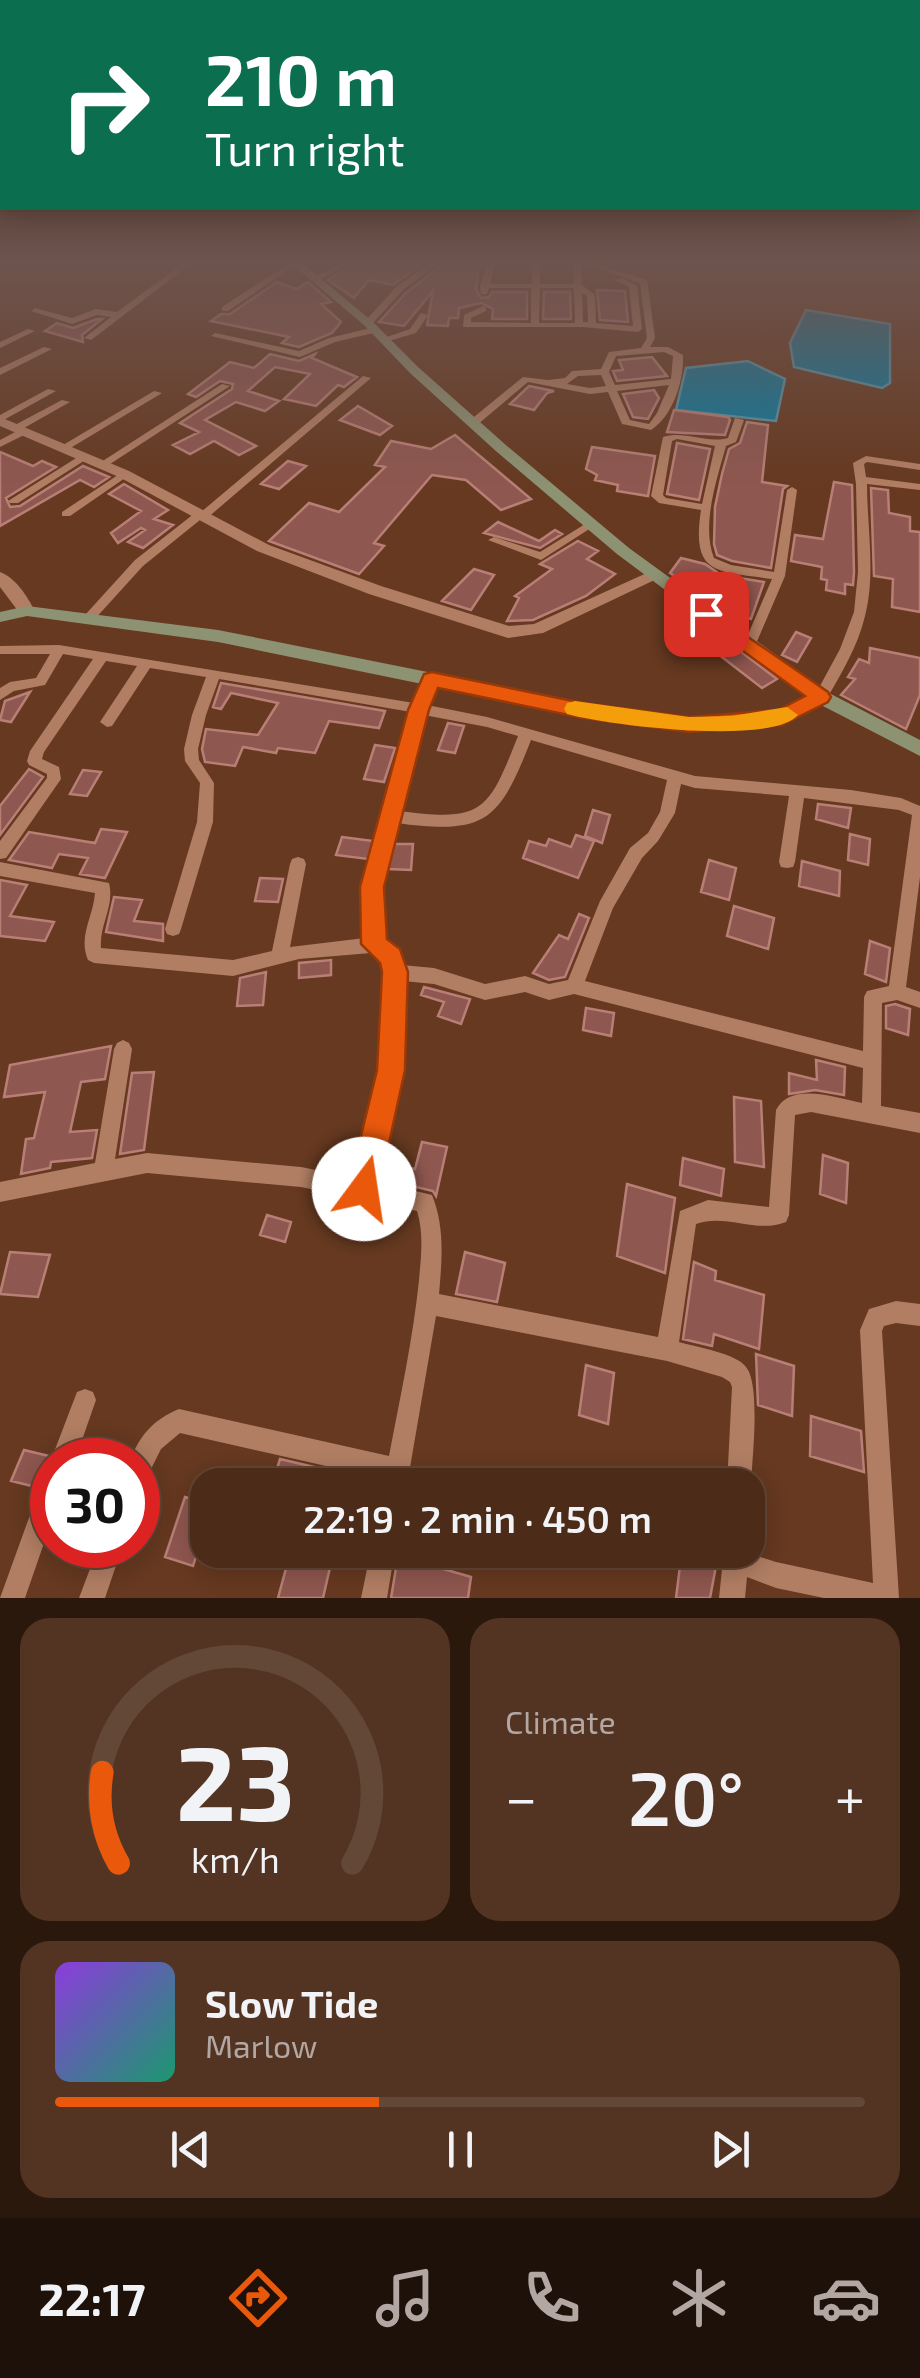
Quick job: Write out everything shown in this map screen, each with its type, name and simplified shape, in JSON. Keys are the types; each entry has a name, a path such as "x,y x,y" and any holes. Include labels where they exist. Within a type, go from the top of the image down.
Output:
{"main road":[{"path":"384,339 473,424 656,576 821,697 920,749"},
{"path":"0,616 27,611 218,636 424,695 689,725 782,717 821,697"}],"street":[{"path":"227,339 300,354 339,339"},
{"path":"644,350 651,339"},
{"path":"0,372 48,349"},
{"path":"665,349 678,355 680,362 662,414 652,426 626,422 604,372 612,354 644,350 665,349"},
{"path":"545,382 568,381 575,373 604,372"},
{"path":"88,618 139,562 201,516 366,378"},
{"path":"473,424 524,380 590,392 672,382"},
{"path":"102,464 224,386"},
{"path":"0,420 51,391"},
{"path":"64,448 157,394"},
{"path":"0,444 64,402"},
{"path":"0,420 124,474 280,555 508,632 537,629 656,576"},
{"path":"702,507 658,498 667,439 677,436 721,444 732,440 739,420"},
{"path":"721,444 710,494 702,507 709,560 779,576"},
{"path":"14,501 85,457"},
{"path":"821,697 854,640 866,599 860,502 863,480 858,464 866,459 920,467"},
{"path":"66,514 124,474"},
{"path":"863,480 920,487"},
{"path":"748,646 779,576 792,490"},
{"path":"494,540 541,556 590,524"},
{"path":"0,578 20,597 27,611"},
{"path":"0,650 59,649 214,673 424,695 477,720 675,777 884,800 920,814 897,992"},
{"path":"0,694 40,682 59,649"},
{"path":"1,849 54,780 54,770 34,762 37,751 103,655"},
{"path":"107,722 147,662"},
{"path":"174,929 205,822 207,782 191,761 191,752 200,722 199,705 214,673"},
{"path":"374,944 372,887 424,695"},
{"path":"391,816 453,822 482,815 500,800 526,735"},
{"path":"574,986 606,906 636,853 653,837 668,813 675,777"},
{"path":"787,862 797,792"},
{"path":"279,957 298,864"},
{"path":"0,869 104,888 104,901 90,939 94,955 234,968 279,957 374,944 391,957 395,972 391,1070 364,1189"},
{"path":"395,972 434,976 485,992 516,984 549,992 574,986 869,1062"},
{"path":"870,1114 873,997 897,992 920,1000"},
{"path":"103,1173 123,1048"},
{"path":"667,1350 687,1218 698,1210 710,1209 765,1220 778,1215 782,1204 782,1128 786,1110 795,1104 812,1103 920,1123"},
{"path":"0,1192 148,1163 301,1178 424,1202 433,1218 427,1303 398,1468"},
{"path":"427,1303 667,1350 727,1367 738,1374 743,1386 740,1468"},
{"path":"761,1568 776,1576 885,1598 871,1330 877,1317 896,1312 920,1316"},
{"path":"71,1438 85,1400"},
{"path":"152,1438 162,1428 180,1421 361,1468"},
{"path":"12,1598 30,1548"},
{"path":"92,1598 103,1568"},
{"path":"374,1598 379,1568"},
{"path":"732,1598 735,1568"}],"water":[{"path":"792,339 890,339 890,383 882,388 794,367"},
{"path":"748,361 785,379 776,421 676,410 686,368"}],"building":[{"path":"287,339 319,339 299,347 282,343"},
{"path":"270,354 299,361 315,354 312,358 357,377 344,387 338,385 316,406 284,399 310,374 275,367 248,391 279,401 265,411 236,402 205,420 256,446 239,455 214,441 190,454 173,445 199,432 180,423 232,389 233,384 220,381 196,397 188,394 230,362 254,368"},
{"path":"652,357 667,376 617,381 613,371 623,370 619,360"},
{"path":"529,386 554,391 547,393 534,410 510,404"},
{"path":"654,390 659,398 648,419 633,417 623,394"},
{"path":"358,406 392,426 380,435 340,420"},
{"path":"674,410 730,420 725,435 667,432"},
{"path":"747,422 768,425 762,482 787,486 783,489 771,568 717,555 714,544 715,507 722,474 729,449 740,443"},
{"path":"455,435 531,499 501,510 466,480 432,475 374,543 384,546 359,574 269,541 309,503 339,512 385,467 375,465 391,441 431,449"},
{"path":"677,443 710,449 699,500 667,494"},
{"path":"592,447 655,456 648,496 617,491 618,485 595,480 597,475 586,469"},
{"path":"0,452 33,466 42,461 56,467 6,498 10,507 20,506 83,466 109,477 94,487 80,480 0,526"},
{"path":"288,461 306,466 279,489 261,484"},
{"path":"834,482 852,485 854,572 853,585 845,584 845,594 826,590 827,580 821,579 822,567 791,561 795,535 823,539"},
{"path":"124,484 168,510 154,519 173,525 143,548 128,542 145,530 141,528 118,543 111,533 141,511 109,494"},
{"path":"871,488 888,490 889,513 910,517 910,531 920,532 920,612 892,607 893,579 874,576"},
{"path":"498,522 539,541 555,530 562,534 540,548 484,533"},
{"path":"578,541 598,551 587,559 615,574 586,596 533,620 507,621 519,598 515,596 552,569 540,564"},
{"path":"681,558 705,564 721,575 764,582 751,619 723,610 670,573"},
{"path":"474,569 494,575 471,610 442,601"},
{"path":"796,632 811,638 797,662 782,655"},
{"path":"720,636 777,679 762,688 705,644"},
{"path":"870,648 920,658 920,695 906,729 841,695 855,679 848,677 859,659 869,663"},
{"path":"221,683 385,711 379,728 329,721 315,753 278,748 276,753 243,747 235,766 205,762 202,749 206,729 258,735 278,703 231,693 221,709 213,707"},
{"path":"30,692 11,722 0,720 5,701"},
{"path":"448,723 464,726 455,753 438,750"},
{"path":"375,745 395,748 384,782 364,779"},
{"path":"29,769 43,777 0,835 0,806"},
{"path":"83,770 101,772 87,796 70,794"},
{"path":"818,804 851,808 848,828 816,819"},
{"path":"593,810 610,815 602,843 585,836"},
{"path":"101,829 127,832 105,878 80,874 88,858 59,854 52,868 9,860 29,832 95,843"},
{"path":"850,834 870,839 868,865 848,860"},
{"path":"576,835 594,841 578,878 523,858 529,841 546,846 549,839 571,847"},
{"path":"342,837 373,841 368,859 336,855"},
{"path":"395,844 413,844 411,870 388,869"},
{"path":"709,860 736,868 729,900 701,892"},
{"path":"802,861 840,871 839,896 799,886"},
{"path":"260,878 283,879 278,902 255,901"},
{"path":"0,880 27,885 10,916 54,922 45,941 0,936"},
{"path":"114,897 142,900 134,921 163,924 163,941 106,932"},
{"path":"734,906 774,918 768,949 727,936"},
{"path":"579,914 589,918 565,977 549,980 533,973 559,935 568,939"},
{"path":"870,941 890,948 886,982 865,974"},
{"path":"331,960 331,975 299,978 299,963"},
{"path":"266,972 263,1005 237,1006 240,978"},
{"path":"424,987 470,999 461,1024 438,1016 444,1002 421,995"},
{"path":"895,1004 910,1009 908,1035 886,1028 886,1006"},
{"path":"586,1008 614,1013 611,1036 583,1030"},
{"path":"111,1046 105,1079 81,1082 70,1132 97,1130 92,1158 51,1162 50,1168 21,1174 26,1139 34,1138 45,1092 4,1097 10,1065"},
{"path":"816,1060 845,1067 844,1095 815,1090 789,1094 789,1073 817,1080"},
{"path":"154,1072 144,1150 120,1154 132,1073"},
{"path":"734,1097 761,1101 764,1167 735,1162"},
{"path":"422,1142 447,1147 436,1196 433,1191 379,1178 383,1162 415,1169"},
{"path":"823,1155 848,1163 846,1203 820,1194"},
{"path":"683,1158 724,1169 721,1196 680,1185"},
{"path":"627,1184 675,1198 665,1273 617,1256"},
{"path":"267,1215 291,1222 285,1242 260,1235"},
{"path":"10,1252 50,1255 38,1297 0,1294"},
{"path":"465,1252 505,1263 497,1302 456,1294"},
{"path":"694,1262 716,1271 715,1280 764,1295 759,1349 714,1334 712,1346 683,1339"},
{"path":"756,1354 794,1366 792,1416 758,1405"},
{"path":"586,1365 614,1373 608,1424 579,1415"},
{"path":"811,1416 861,1431 864,1472 810,1456"},
{"path":"24,1450 30,1451 30,1486 11,1481"},
{"path":"280,1459 318,1468 277,1468"},
{"path":"185,1497 190,1498 190,1565 165,1557"},
{"path":"286,1568 330,1568 323,1598 278,1598"},
{"path":"396,1568 440,1568 471,1577 468,1598 391,1598"},
{"path":"680,1568 716,1568 710,1598 676,1598"}],"slow traffic":[{"path":"575,709 689,725 732,724 787,715"}],"route":[{"path":"364,1189 391,1070 395,972 391,957 374,944 372,887 427,686 432,679 583,710 689,725 782,717 821,697 706,614"}]}
